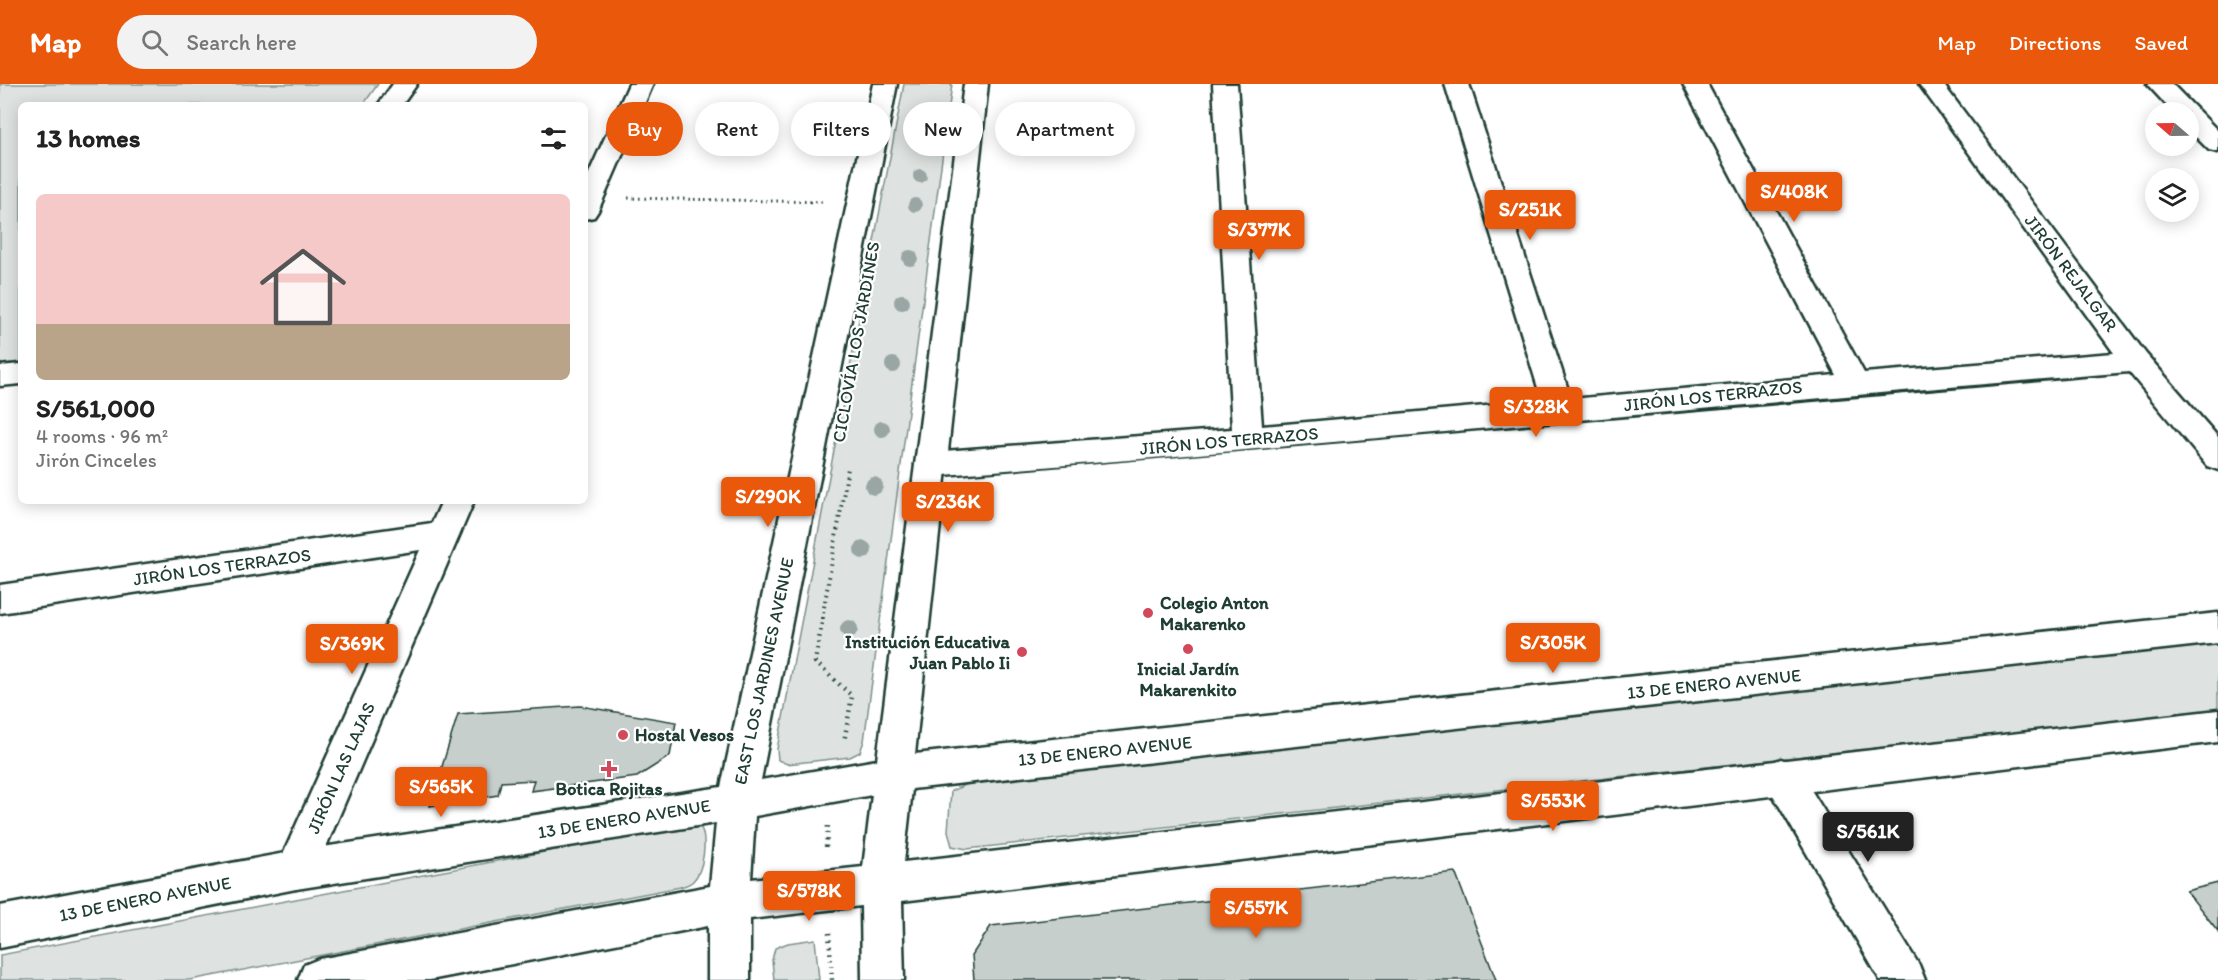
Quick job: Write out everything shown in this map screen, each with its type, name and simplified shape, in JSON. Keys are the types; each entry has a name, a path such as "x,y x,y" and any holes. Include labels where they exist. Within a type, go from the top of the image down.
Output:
{"main road":[{"path":"392,102 405,84"},
{"path":"588,204 641,84"},
{"path":"1225,84 1248,440"},
{"path":"1457,84 1560,411"},
{"path":"1695,84 1854,382"},
{"name":"JIRÓN REJALGAR","path":"1931,84 2136,361 2218,458"},
{"path":"2158,84 2175,102"},
{"path":"883,980 881,884 974,98"},
{"name":"EAST LOS JARDINES AVENUE","path":"729,980 729,902 737,802 882,99"},
{"path":"2199,126 2218,145"},
{"name":"JIRÓN LOS TERRAZOS","path":"931,464 1248,440 1854,382 2136,361"},
{"path":"0,376 18,374"},
{"name":"JIRÓN LAS LAJAS","path":"296,870 457,504"},
{"name":"JIRÓN LOS TERRAZOS","path":"0,600 443,534"},
{"name":"13 DE ENERO AVENUE","path":"0,927 296,870 737,802 893,774 2218,628"},
{"path":"319,980 729,902 2218,726"},
{"path":"1781,776 1904,980"}],"path":[{"path":"882,99 974,98"},
{"path":"588,204 861,203"},
{"name":"CICLOVÍA LOS JARDINES","path":"832,980 826,846 830,785 847,734 852,696 815,662 849,464"}],"shaded area":[{"path":"0,84 378,84 365,102 18,102 18,362 0,364"},
{"path":"904,84 952,84 950,102 903,102 903,156 942,156 864,741 860,752 850,757 787,764 778,760 777,749"},
{"path":"2218,642 2218,710 967,849 952,846 948,831 951,791 970,783"},
{"path":"687,825 701,828 704,840 703,855 697,876 690,883 680,887 190,980 0,980 0,955"},
{"path":"815,939 819,980 774,980 772,960 775,948 788,943"}],"building":[{"path":"580,706 676,722 670,756 637,777 531,791 534,780 501,782 498,795 430,806 458,714"},
{"path":"1455,872 1496,980 974,980 972,955 991,926"},
{"path":"2218,883 2218,931 2186,891"}],"place":[{"name":"Colegio Anton Makarenko","path":"1148,613"},
{"name":"Inicial Jardín Makarenkito","path":"1188,649"},
{"name":"Institución Educativa Juan Pablo Ii","path":"1022,652"},
{"name":"Hostal Vesos","path":"623,735"},
{"name":"Botica Rojitas","path":"609,769"}]}
